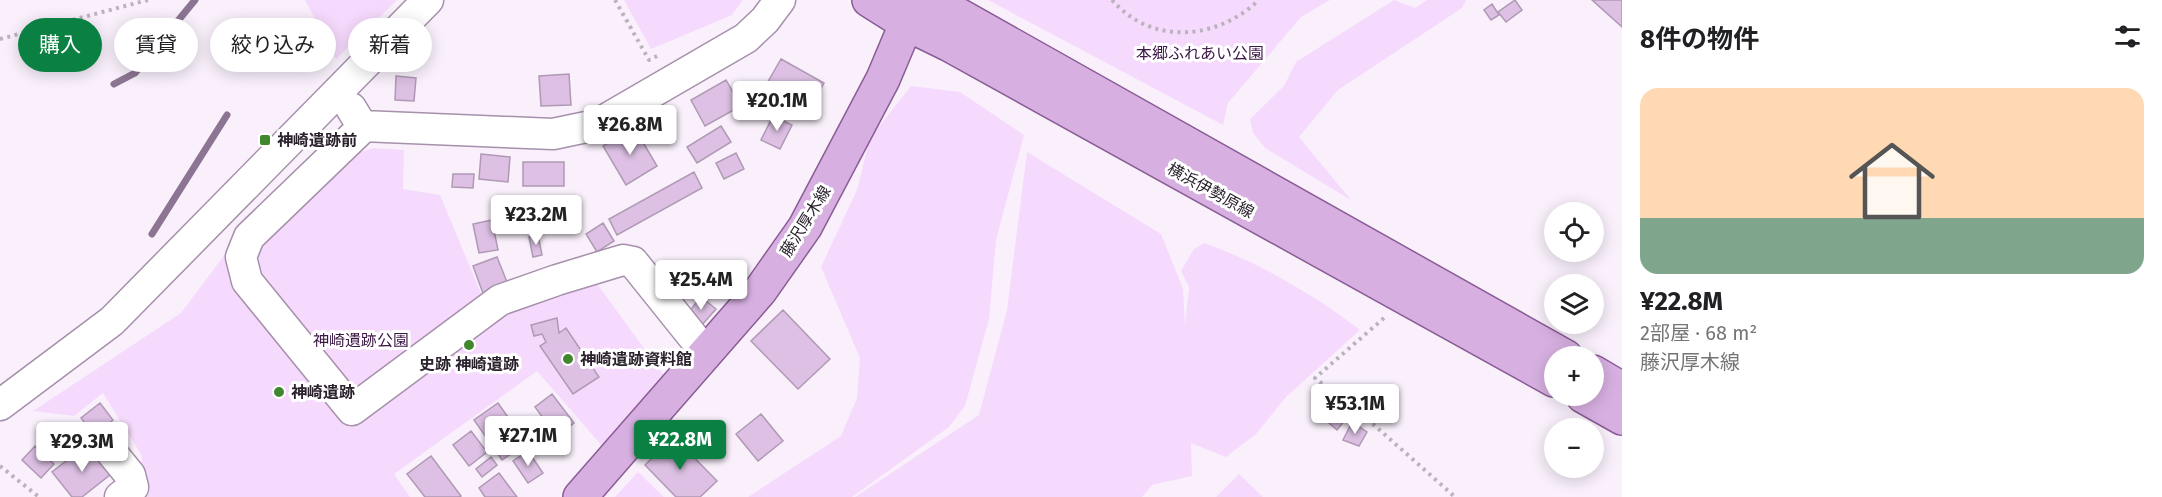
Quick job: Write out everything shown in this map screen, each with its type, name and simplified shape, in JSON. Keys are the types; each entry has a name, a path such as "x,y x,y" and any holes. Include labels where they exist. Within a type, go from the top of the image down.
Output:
{"main road":[{"name":"横浜伊勢原線","path":"869,0 912,12 950,45 1544,374"},
{"name":"横浜伊勢原線","path":"932,0 1546,346"},
{"name":"藤沢厚木線","path":"580,497 760,291 805,227 883,79 912,12"},
{"path":"1604,378 1622,389"},
{"path":"1601,406 1622,418"}],"street":[{"path":"0,405 112,321 428,0"},
{"path":"362,126 553,134 596,125 746,38 765,20 780,0"},
{"path":"341,90 362,126"},
{"path":"362,126 249,237 241,257 247,282 352,410 500,300 623,260 633,262 706,353"},
{"path":"103,442 130,475 133,487 120,497"}],"path":[{"path":"0,39 148,0"},
{"path":"615,0 648,60 669,50"},
{"path":"1112,0 1136,22 1157,31 1182,33 1203,32 1226,24 1259,0"},
{"path":"1407,297 1315,378 1455,497"},
{"path":"0,466 39,497"}],"green space":[{"path":"305,0 397,0 378,18 348,18 348,47 336,59 336,18 314,18"},
{"path":"624,0 743,0 732,15 651,49"},
{"name":"本郷ふれあい公園","path":"988,0 1330,0 1301,17 1228,103 1223,125"},
{"path":"1394,0 1415,8 1427,0 1466,0 1462,8 1338,90 1299,137 1351,200 1265,148 1253,133 1250,119 1284,86 1296,62"},
{"path":"911,86 960,92 1024,135 996,240 989,319 965,406 949,427 852,497 748,497 841,436 857,398 860,358 821,267 857,190 870,138"},
{"name":"神崎遺跡公園","path":"373,148 404,150 403,189 440,195 485,303 595,281 665,377 602,446 537,371 394,474 410,497 137,497 141,482 142,456 103,393 74,416 33,411 181,313 235,241 258,248 358,153"},
{"path":"1027,152 1161,234 1183,289 1185,325 1189,287 1181,271 1194,249 1204,243 1244,259 1285,280 1360,330 1286,397 1256,434 1226,457 1191,443 1192,476 1152,485 1142,497 855,497 979,415 1007,310"},
{"path":"638,472 664,497 615,497"},
{"path":"1239,474 1263,497 1216,497"}],"building":[{"path":"1515,0 1522,10 1506,22 1498,12"},
{"path":"1592,0 1622,0 1622,27"},
{"path":"1492,4 1499,15 1491,20 1484,10"},
{"path":"781,59 824,83 805,117 762,92"},
{"path":"569,74 571,105 541,106 539,76"},
{"path":"396,76 416,78 414,101 395,100"},
{"path":"726,80 741,106 705,126 691,100"},
{"path":"773,116 792,125 780,149 761,140"},
{"path":"721,126 731,142 697,163 687,147"},
{"path":"634,127 657,166 626,185 603,146"},
{"path":"736,153 744,169 724,179 716,163"},
{"path":"481,154 510,157 508,182 479,179"},
{"path":"523,162 564,162 564,186 523,186"},
{"path":"694,172 702,188 617,235 609,219"},
{"path":"453,174 474,174 473,188 452,187"},
{"path":"492,220 498,250 479,253 473,224"},
{"path":"603,223 614,241 597,252 586,234"},
{"path":"538,235 542,255 533,257 529,237"},
{"path":"497,257 509,287 484,296 473,266"},
{"path":"701,297 716,309 701,326 687,314"},
{"path":"783,310 830,359 798,389 751,341"},
{"path":"557,318 559,333 566,328 599,377 573,394 540,346 546,342 542,334 534,336 531,325"},
{"path":"552,394 574,423 556,436 535,407"},
{"path":"100,403 113,420 94,435 81,418"},
{"path":"498,403 526,443 502,460 474,420"},
{"path":"1334,404 1349,415 1337,430 1328,422 1330,419 1325,415"},
{"path":"761,414 783,441 758,461 736,434"},
{"path":"1352,422 1367,432 1359,446 1343,440"},
{"path":"471,431 487,452 469,466 453,445"},
{"path":"674,437 717,481 700,497 676,497 645,465"},
{"path":"88,444 111,474 82,497 72,497 52,472"},
{"path":"35,446 54,464 41,478 22,460"},
{"path":"528,451 543,473 528,483 513,461"},
{"path":"431,456 461,496 425,497 407,474"},
{"path":"491,457 497,465 482,477 476,469"},
{"path":"499,473 517,497 485,497 479,488"}],"waterway":[{"path":"114,84 135,73 195,0"},
{"path":"152,234 227,115"}],"place":[{"name":"神崎遺跡前","path":"265,140"},
{"name":"史跡 神崎遺跡","path":"469,345"},
{"name":"神崎遺跡資料館","path":"568,359"},
{"name":"神崎遺跡","path":"279,392"}]}
